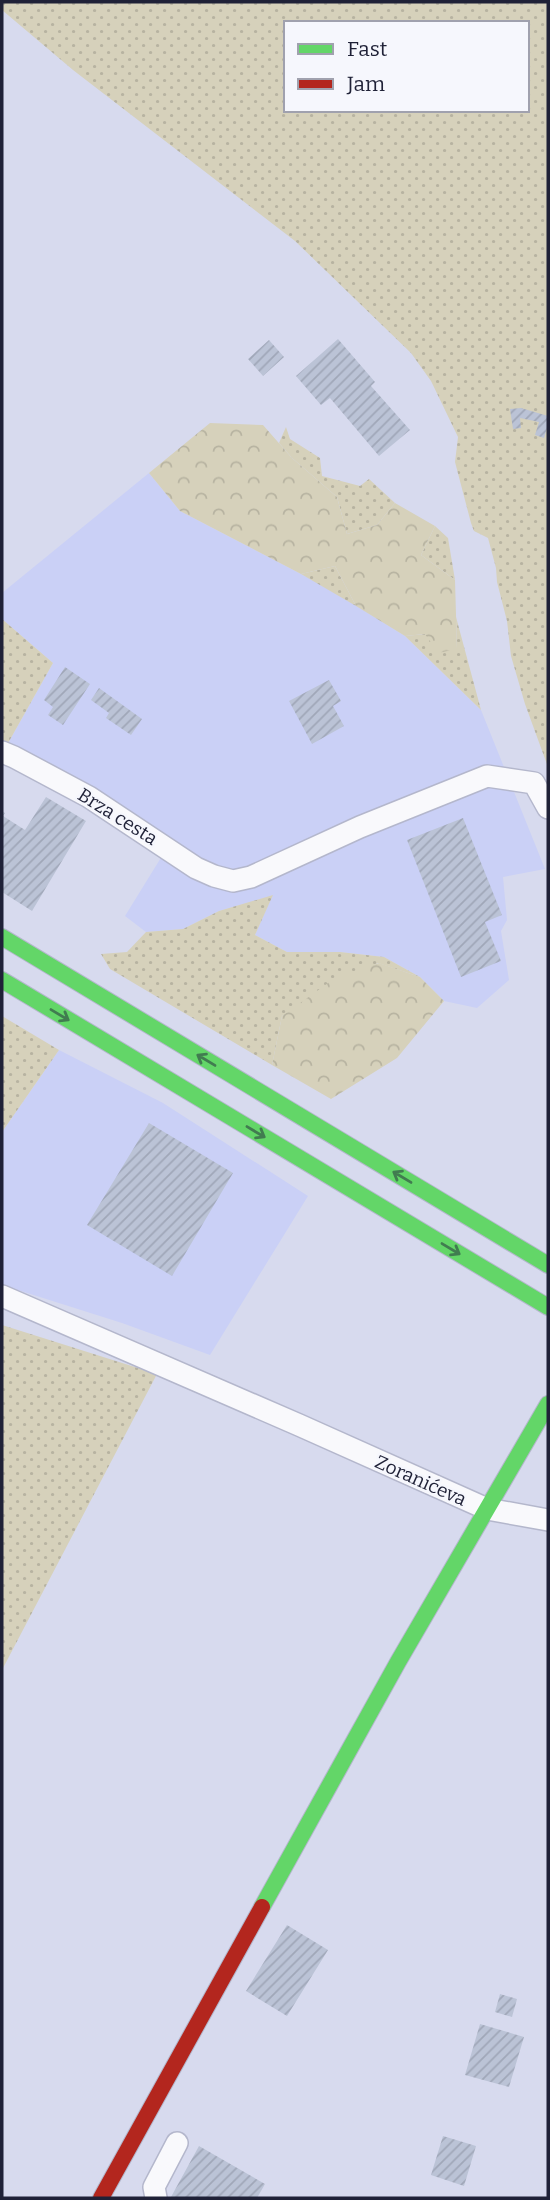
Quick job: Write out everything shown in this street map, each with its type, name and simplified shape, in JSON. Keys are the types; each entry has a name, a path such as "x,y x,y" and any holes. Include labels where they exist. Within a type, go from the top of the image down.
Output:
{"main road":[{"path":"2,937 547,1264"},
{"path":"2,980 548,1307"},
{"path":"131,995 144,1022"},
{"path":"101,2198 398,1661 548,1404"}],"street":[{"name":"Brza cesta","path":"2,752 89,797 196,867 233,881 251,877 360,827 486,776 534,783 548,808"},
{"name":"Zoranićeva","path":"2,1296 487,1509 548,1520"},
{"path":"156,2198 155,2187 177,2143"}],"shaded area":[{"path":"149,473 180,511 326,587 405,636 481,710 545,869 503,877 507,920 501,931 509,980 477,1008 444,1001 420,977 384,957 340,952 287,952 255,935 272,896 219,911 183,929 146,932 125,916 162,856 2,754 53,663 2,619 2,593"},
{"path":"59,1050 163,1103 308,1196 210,1355 122,1323 2,1285 2,1132"}],"green space":[{"path":"2,2 548,2 548,767 511,656 507,621 488,538 474,531 471,523 455,462 458,437 431,381 411,353 295,241 73,70 2,10"},
{"path":"210,423 263,425 292,458 337,497 347,534 377,525 395,503 435,526 421,555 455,580 457,649 438,653 425,634 405,636 356,606 335,566 301,574 180,511 149,473"},
{"path":"286,427 290,439 320,458 322,476 360,486 369,479 395,503 377,525 347,534 337,497 292,458 279,443"},
{"path":"435,526 448,538 455,580 421,555"},
{"path":"335,566 356,606 301,574"},
{"path":"456,617 481,710 405,636 425,634 457,649"},
{"path":"2,619 53,663 7,745 2,743"},
{"path":"273,895 255,935 287,952 340,952 384,957 420,977 378,963 282,1016 272,1065 110,969 101,954 127,952 146,932 183,929 219,911"},
{"path":"379,963 420,977 444,1001 397,1058 331,1099 272,1065 282,1016 335,978"},
{"path":"2,1016 59,1050 2,1132"},
{"path":"2,1325 157,1374 2,1670"}],"building":[{"path":"338,339 375,382 371,386 410,430 379,456 330,398 321,405 296,376"},
{"path":"269,340 284,357 263,376 248,359"},
{"path":"521,408 548,416 544,438 535,435 539,422 520,418 521,428 513,429 510,409"},
{"path":"65,667 90,684 63,725 48,715 53,707 44,700"},
{"path":"329,680 341,701 333,706 344,726 312,744 289,701"},
{"path":"99,688 142,719 131,735 106,718 109,713 91,700"},
{"path":"46,797 86,821 32,911 2,892 2,811 5,813 3,816 25,830"},
{"path":"463,818 502,915 485,922 501,961 461,977 407,840"},
{"path":"149,1123 233,1173 172,1276 87,1225"},
{"path":"287,1925 328,1950 287,2016 246,1991"},
{"path":"500,1994 517,1999 512,2017 495,2012"},
{"path":"480,2024 524,2037 509,2087 465,2075"},
{"path":"443,2136 476,2146 464,2186 431,2175"},
{"path":"199,2146 265,2184 257,2198 171,2197"}],"traffic: fast":[{"path":"2,937 548,1265"},
{"path":"2,980 548,1307"},
{"path":"262,1907 398,1662 548,1404"}],"traffic: jam":[{"path":"101,2198 262,1907"}]}
